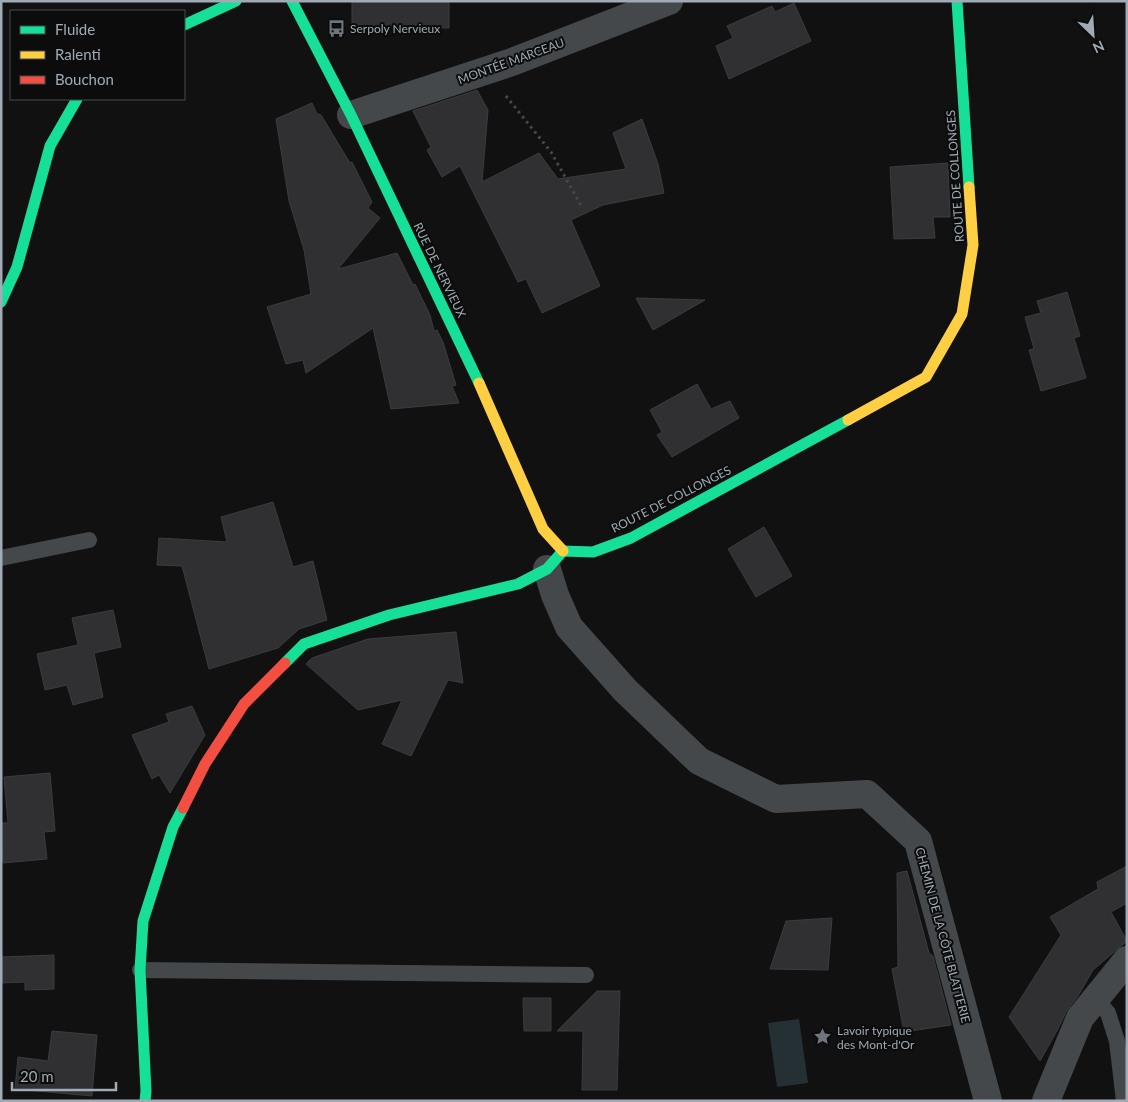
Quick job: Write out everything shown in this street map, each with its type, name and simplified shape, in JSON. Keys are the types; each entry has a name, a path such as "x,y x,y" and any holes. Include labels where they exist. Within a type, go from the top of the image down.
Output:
{"street":[{"path":"185,25 236,1"},
{"name":"RUE DE NERVIEUX","path":"292,1 351,116 473,369 544,529 555,560"},
{"name":"MONTÉE MARCEAU","path":"351,116 512,62 669,1"},
{"name":"ROUTE DE COLLONGES","path":"145,1101 140,970 143,922 173,828 205,764 244,704 304,644 389,615 518,584 555,560 593,552 631,538 926,377 962,314 973,245 957,1"},
{"path":"1,302 17,267 50,146 76,100"},
{"name":"CHEMIN DE LA CÔTE BLATTERIE","path":"555,560 555,595 569,627 625,690 699,761 776,799 867,794 918,842 988,1101"},
{"path":"1046,1101 1080,1018 1126,963"}],"lane":[{"path":"1,558 88,540"},
{"path":"140,970 586,975"},
{"path":"1096,999 1108,1013 1117,1041 1124,1101"}],"path":[{"path":"486,70 551,152 582,207"}],"shaded area":[{"path":"799,1019 808,1083 777,1087 768,1023"}],"building":[{"path":"352,1 449,1 449,28 352,26"},
{"path":"794,3 811,41 729,79 716,46 733,38 727,26 772,6 775,12"},
{"path":"477,90 488,110 482,182 539,153 558,179 626,169 613,133 642,119 658,164 664,193 603,205 571,220 600,286 542,313 526,279 518,282 460,166 442,177 427,150 431,147 413,111"},
{"path":"312,103 317,114 321,115 350,163 352,162 372,202 368,208 380,218 338,269 397,253 430,315 434,331 437,330 443,342 456,385 452,386 459,403 391,409 373,328 306,373 303,360 286,364 267,307 311,294 304,250 289,201 276,119"},
{"path":"948,163 950,217 933,217 935,238 894,239 890,167"},
{"path":"1067,292 1080,336 1074,338 1086,378 1041,391 1029,350 1034,349 1025,317 1041,313 1037,301"},
{"path":"636,298 705,300 653,330"},
{"path":"697,384 711,409 730,401 739,418 672,457 657,435 662,432 650,410"},
{"path":"273,502 293,567 313,561 327,620 299,629 278,648 209,669 182,566 157,565 159,538 227,542 221,517"},
{"path":"764,527 792,576 756,597 728,549"},
{"path":"113,610 121,647 94,653 103,697 73,705 67,685 45,690 37,654 78,645 72,618"},
{"path":"456,632 463,683 448,680 411,756 382,744 402,700 358,710 306,664 312,658 368,639"},
{"path":"192,706 205,735 170,793 159,775 152,779 132,735 169,722 166,714"},
{"path":"50,773 55,831 44,832 47,859 3,863 1,823 8,823 4,777"},
{"path":"1127,866 1127,903 1111,912 1127,941 1093,970 1066,1012 1040,1061 1009,1017 1061,935 1050,917 1098,889 1097,882"},
{"path":"907,871 929,953 933,956 951,1025 904,1032 892,969 898,967 897,873"},
{"path":"832,918 828,970 770,969 786,921"},
{"path":"54,955 54,989 25,990 25,982 1,983 1,957"},
{"path":"597,991 620,991 617,1090 582,1090 583,1031 557,1031"},
{"path":"523,998 551,998 551,1031 524,1031"},
{"path":"52,1031 97,1035 92,1096 15,1089 18,1057 48,1061"}],"traffic: fast":[{"path":"185,25 236,1"},
{"path":"292,1 351,115 479,383"},
{"path":"957,1 969,187"},
{"path":"1,302 17,267 50,146 76,100"},
{"path":"285,663 304,644 389,615 518,584 547,569 563,551 593,552 631,538 848,420"},
{"path":"145,1101 140,970 143,921 173,827 183,808"}],"traffic: slow":[{"path":"848,420 926,377 962,314 973,245 969,187"},
{"path":"479,383 543,529 563,551"}],"traffic: jam":[{"path":"183,808 205,764 244,704 285,663"}],"place":[{"name":"Serpoly Nervieux","path":"336,28"},
{"name":"Lavoir typique des Mont-d'Or","path":"823,1037"}]}
